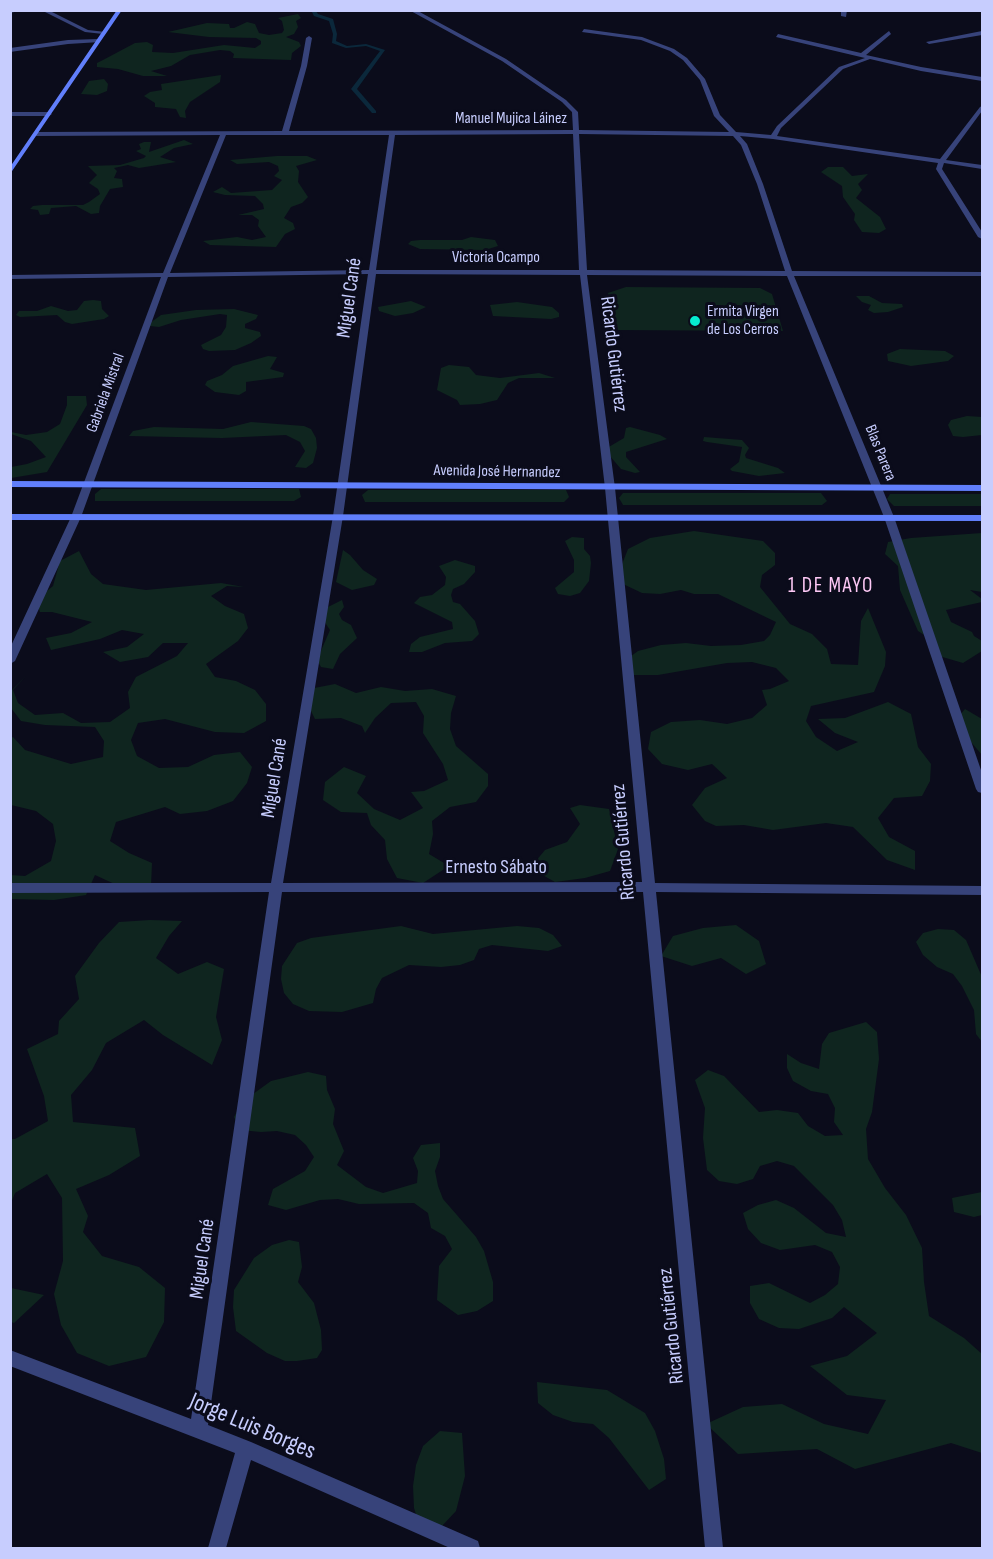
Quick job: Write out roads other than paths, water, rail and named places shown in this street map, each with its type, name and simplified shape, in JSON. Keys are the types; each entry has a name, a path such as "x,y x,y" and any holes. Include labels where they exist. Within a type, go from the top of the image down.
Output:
{"street":[{"path":"10,12 21,10"},
{"path":"43,10 87,31 103,32"},
{"path":"10,172 120,10"},
{"name":"Ricardo Gutiérrez","path":"411,10 428,21 488,50 564,101 575,112 578,132 583,272 610,488 647,887 714,1548"},
{"name":"Blas Parera","path":"584,31 642,39 672,50 685,59 703,80 717,116 744,144 760,184 789,272 878,487 982,789"},
{"path":"861,56 889,33"},
{"path":"929,42 982,33"},
{"path":"778,36 870,58 982,79"},
{"path":"285,133 304,66 309,38"},
{"path":"10,50 98,40"},
{"path":"773,137 779,127 841,68 870,58"},
{"path":"982,108 941,162 939,169 982,237"},
{"path":"10,114 49,114"},
{"name":"Manuel Mujica Láinez","path":"36,135 578,132 735,134 773,137 982,167"},
{"name":"Gabriela Mistral","path":"10,661 76,518 165,276 224,133"},
{"name":"Miguel Cané","path":"198,1430 276,889 338,516 392,133"},
{"name":"Victoria Ocampo","path":"10,277 374,272 982,274"},
{"name":"Avenida José Hernandez","path":"10,484 982,488"},
{"path":"10,517 982,518"},
{"name":"Ernesto Sábato","path":"10,888 647,887 982,890"},
{"name":"Jorge Luis Borges","path":"10,1358 244,1448 471,1548"},
{"path":"217,1548 244,1448"}],"waterway":[{"path":"313,10 316,15 331,20 335,34 334,42 346,47 366,45 383,50 354,89 374,112"}],"place":[{"name":"Ermita Virgen de Los Cerros","path":"695,321"}],"district":[{"name":"1 DE MAYO","path":"831,587"}]}
